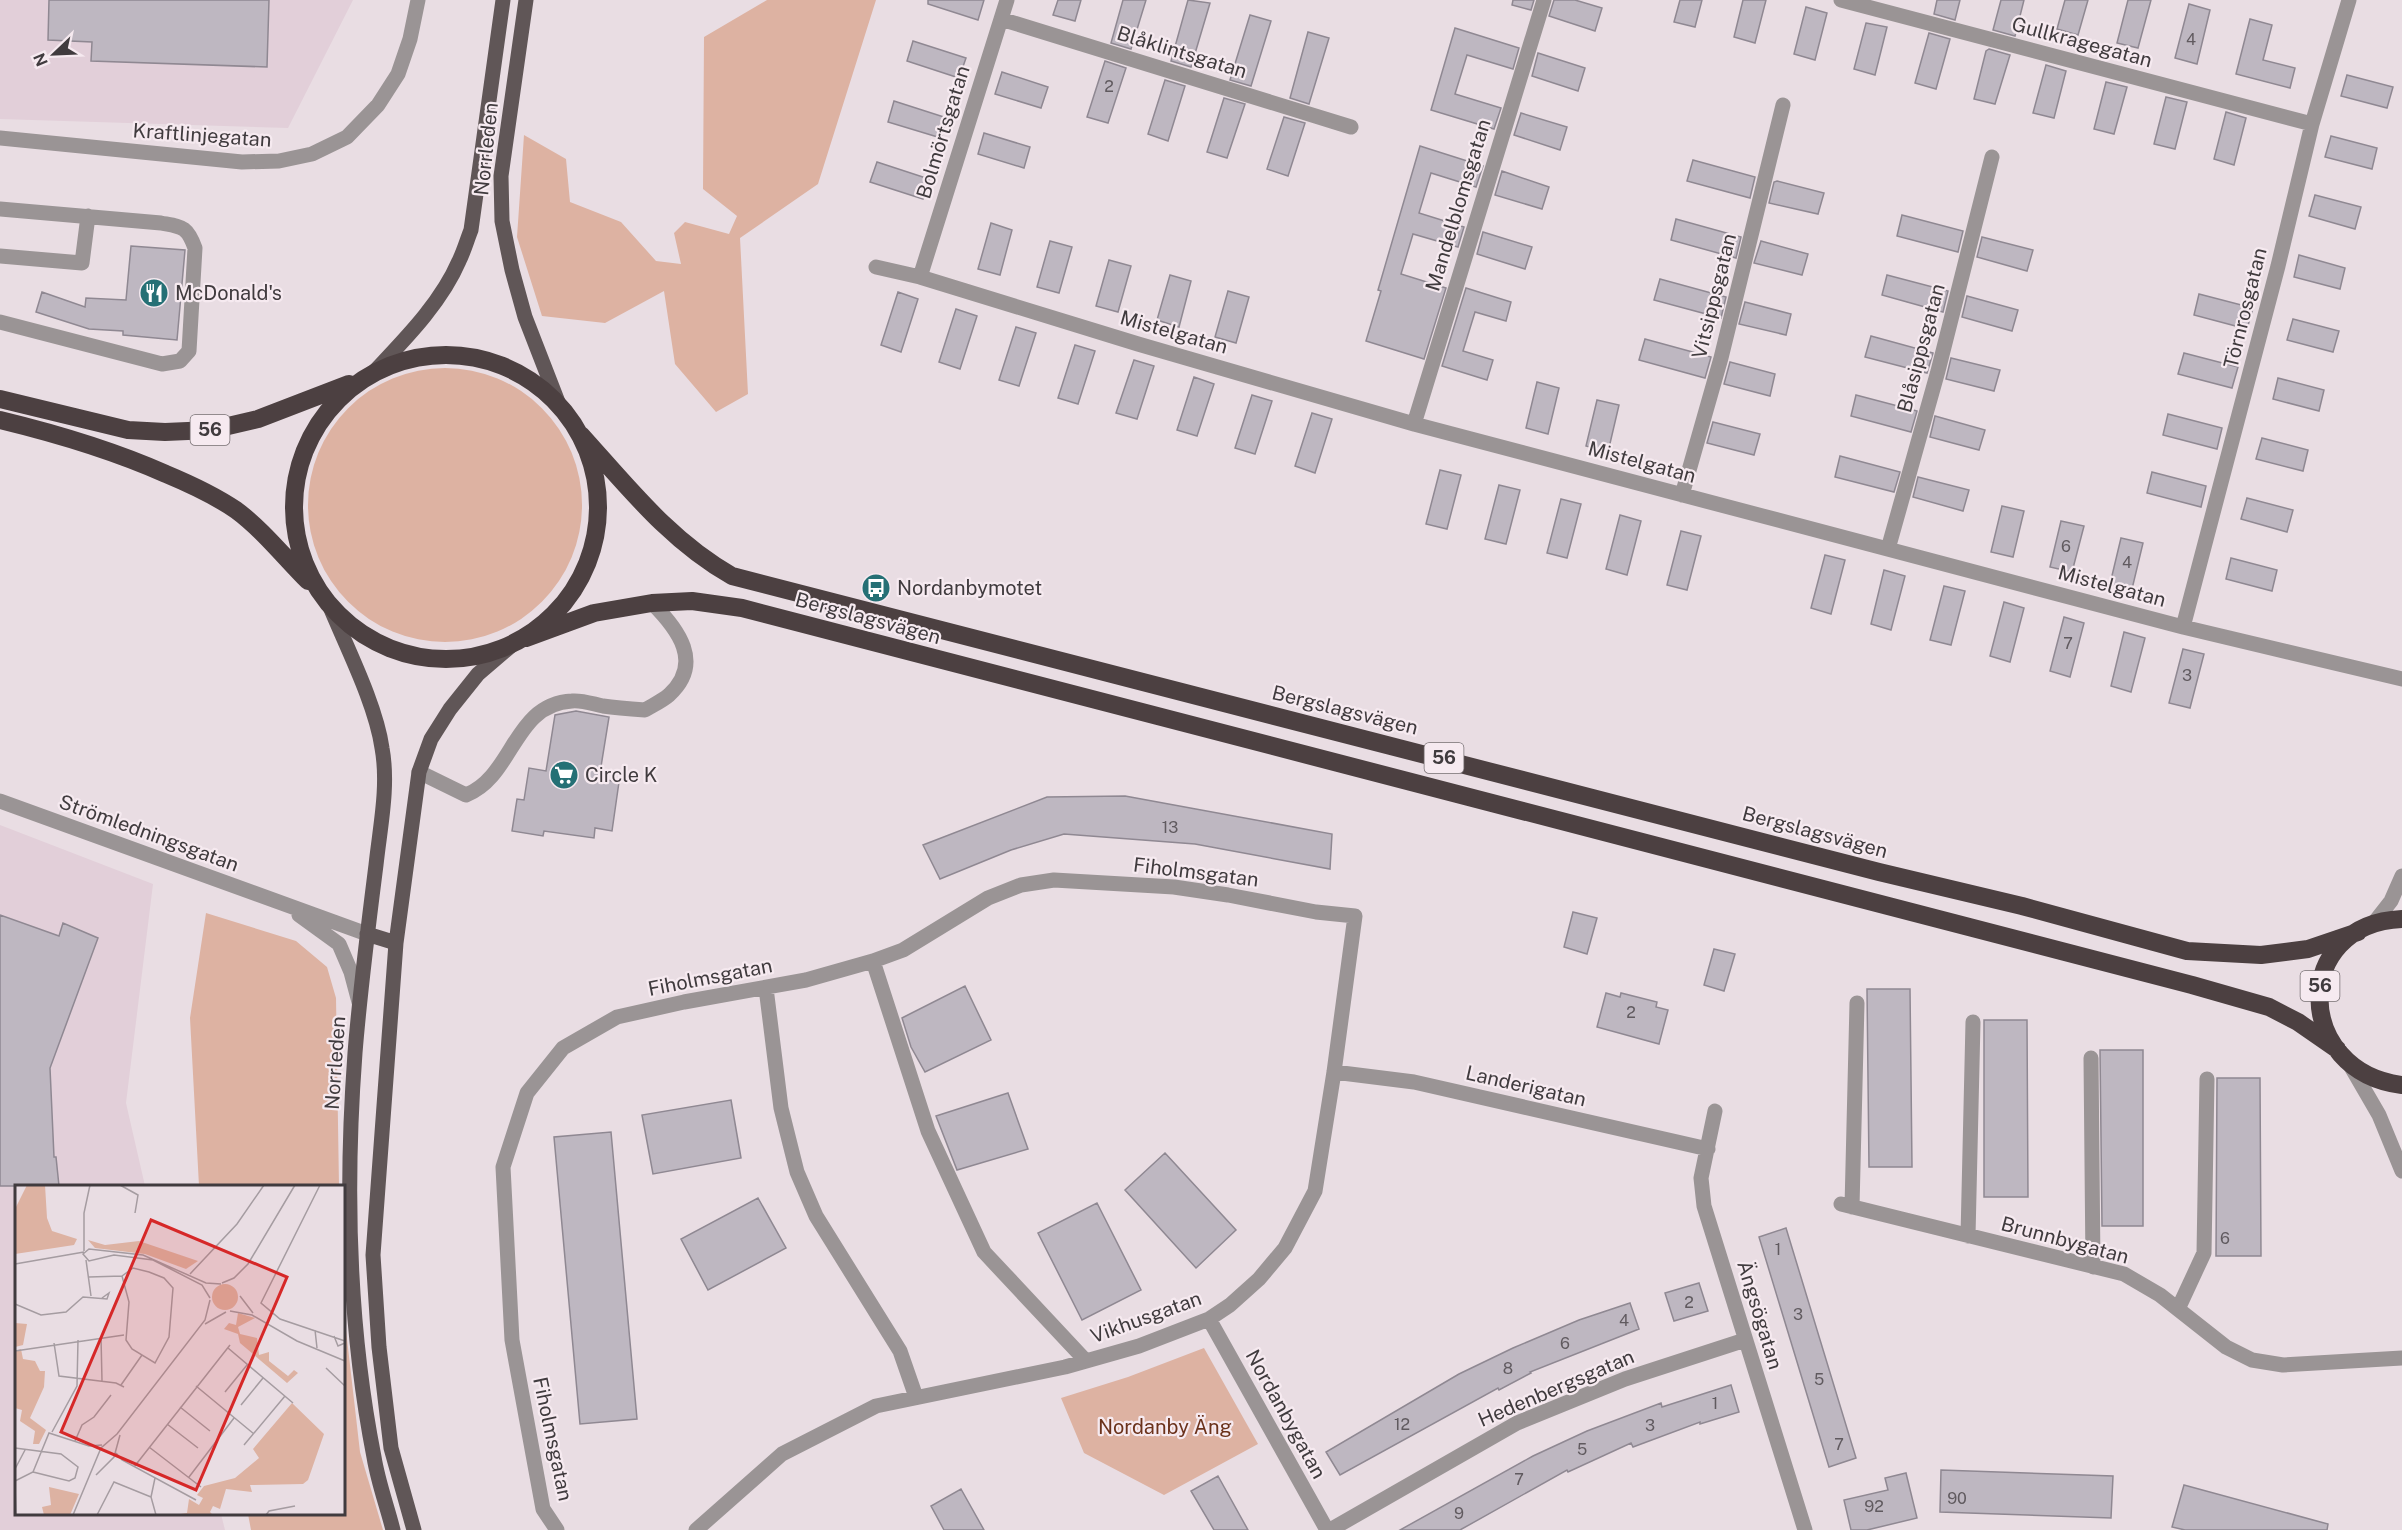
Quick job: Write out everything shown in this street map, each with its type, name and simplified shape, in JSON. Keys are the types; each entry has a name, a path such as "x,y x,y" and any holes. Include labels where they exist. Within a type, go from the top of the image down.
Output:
{"highway":[{"name":"56","path":"0,399 128,429 165,432 211,430 258,419 411,358 451,354 490,360 527,377 558,402 581,435 595,471 599,510 594,548 579,583 556,614 519,641 475,657 435,660 415,656 396,651 360,633 325,600 271,541 238,511 219,499 119,453 77,439 0,420"},
{"name":"56","path":"325,600 301,554 296,532 294,499 299,466 306,446 329,408 368,376"},
{"name":"Bergslagsvägen","path":"581,435 658,521 704,560 732,576 1879,872 2022,906 2187,951 2261,955 2308,949 2365,928"},
{"name":"Bergslagsvägen","path":"519,641 594,613 652,603 692,601 742,608 2192,985 2269,1007 2298,1022 2342,1055"},
{"name":"56","path":"2402,919 2365,928 2335,952 2327,964 2319,986 2319,1010 2322,1022 2342,1055 2379,1081 2402,1085"}],"main road":[{"name":"Norrleden","path":"368,376 402,342 439,296 459,262 471,230 503,0"},
{"name":"Norrleden","path":"526,0 501,176 502,221 525,317 558,402"},
{"name":"Norrleden","path":"325,600 370,705 382,748 384,801 355,1053 350,1162 350,1241 360,1358 374,1458 393,1530"},
{"path":"414,1530 391,1448 379,1347 373,1255 396,943 419,772 431,739 450,709 478,674 519,641"},
{"path":"367,934 396,943"}],"street":[{"name":"Kraftlinjegatan","path":"0,138 242,162 279,161 312,154 347,137 378,105 398,74 410,39 418,0"},
{"name":"Bolmörtsgatan","path":"920,277 1007,0"},
{"name":"Mandelblomsgatan","path":"1414,423 1544,0"},
{"name":"Gullkragegatan","path":"1842,0 2312,124"},
{"name":"Törnrosgatan","path":"2183,627 2275,278 2312,124 2349,0"},
{"name":"Blåklintsgatan","path":"1001,19 1351,127"},
{"name":"Vitsippsgatan","path":"1683,495 1721,358 1783,105"},
{"name":"Blåsippsgatan","path":"1888,549 1938,371 1992,157"},
{"path":"0,209 161,223 184,228 191,236 195,248 189,351 180,361 162,364 0,322"},
{"path":"0,256 82,263 88,216"},
{"name":"Mistelgatan","path":"876,267 920,277 1138,344 1414,423 2183,627 2402,679"},
{"path":"419,772 466,795 477,791 495,774 527,723 549,705 573,700 645,710 669,694 685,673 685,648 672,623 652,603"},
{"name":"Strömledningsgatan","path":"0,801 367,934"},
{"path":"2365,928 2391,901 2402,876"},
{"name":"Fiholmsgatan","path":"557,1530 543,1509 512,1340 503,1167 527,1093 564,1048 617,1017 684,1002 806,980 873,961 903,950 988,898 1021,885 1054,880 1174,887 1316,912 1354,916"},
{"name":"Strömledningsgatan","path":"285,904 339,944 351,972 360,1006"},
{"name":"Vikhusgatan","path":"696,1530 782,1454 876,1406 1086,1361 1139,1346 1209,1319 1230,1305 1259,1279 1285,1248 1315,1191 1334,1072 1354,916"},
{"path":"873,961 928,1131 984,1252 1086,1361"},
{"path":"766,988 781,1108 797,1172 816,1216 900,1351 916,1397"},
{"name":"Brunnbygatan","path":"1857,1003 1846,1205 2124,1274 2160,1295 2226,1347 2252,1360 2283,1365 2402,1358"},
{"path":"1968,1236 1973,1022"},
{"path":"2342,1055 2379,1115 2402,1171"},
{"path":"2091,1058 2093,1267"},
{"name":"Landerigatan","path":"1334,1072 1414,1082 1708,1149"},
{"path":"2178,1309 2204,1253 2207,1079"},
{"name":"Ängsögatan","path":"1715,1111 1701,1178 1704,1206 1805,1530"},
{"name":"Nordanbygatan","path":"1209,1319 1329,1530"},
{"name":"Hedenbergsgatan","path":"1329,1530 1517,1423 1624,1378 1745,1340"}],"shaded area":[{"path":"0,0 353,0 288,128 0,119"},
{"path":"0,825 153,884 126,1103 145,1185 15,1185 15,1515 221,1515 225,1530 0,1530"}],"green space":[{"path":"767,0 876,0 818,184 740,238 748,394 716,412 675,364 664,291 605,323 542,316 517,237 524,135 566,159 570,202 621,222 656,261 681,264 674,233 685,222 729,234 737,216 703,189 704,37"},
{"path":"458,368 498,378 521,391 542,408 559,429 572,452 580,478 582,505 580,532 572,558 559,581 542,602 521,619 498,632 472,640 432,642 392,632 380,626 358,611 339,592 318,558 310,532 308,492 318,452 324,440 339,418 358,399 392,378 418,370"},
{"path":"206,913 296,941 327,967 336,998 339,1185 199,1185 190,1018"},
{"path":"345,1322 360,1452 383,1530 251,1530 248,1515 345,1515"},
{"name":"Nordanby Äng","path":"1204,1348 1258,1444 1164,1495 1084,1453 1061,1398 1128,1377"}],"building":[{"path":"49,0 269,0 267,67 91,61 92,42 48,40"},
{"path":"928,0 984,0 978,20 928,4"},
{"path":"1058,0 1081,0 1075,21 1053,15"},
{"path":"1123,0 1146,0 1131,49 1111,43"},
{"path":"1188,0 1210,3 1191,67 1171,61"},
{"path":"1513,0 1534,0 1531,10 1512,5"},
{"path":"1554,0 1575,0 1602,8 1595,31 1549,16"},
{"path":"1680,0 1702,0 1695,27 1674,22"},
{"path":"1743,0 1766,0 1755,43 1734,37"},
{"path":"1937,0 1960,0 1955,20 1934,14"},
{"path":"2001,0 2024,0 2015,36 1993,30"},
{"path":"2065,0 2088,0 2078,35 2057,29"},
{"path":"2128,0 2151,0 2138,48 2117,43"},
{"path":"2189,4 2210,10 2197,64 2175,58"},
{"path":"1806,7 1827,13 1815,60 1794,54"},
{"path":"1250,15 1271,21 1251,86 1230,80"},
{"path":"2250,19 2272,25 2263,60 2295,68 2290,88 2236,74"},
{"path":"1866,23 1887,27 1875,75 1854,69"},
{"path":"1455,28 1519,48 1513,69 1467,55 1455,94 1501,108 1494,129 1431,110"},
{"path":"1308,32 1329,38 1309,104 1290,98"},
{"path":"1929,33 1950,39 1936,89 1915,83"},
{"path":"913,41 966,58 959,78 907,61"},
{"path":"1989,49 2010,55 1995,104 1974,99 1986,51"},
{"path":"1538,53 1585,68 1578,91 1532,76"},
{"path":"1105,61 1126,68 1108,123 1087,117"},
{"path":"2046,65 2066,71 2054,118 2033,113"},
{"path":"1002,72 1048,87 1041,108 995,94"},
{"path":"2347,75 2393,87 2387,108 2341,96"},
{"path":"1165,80 1185,86 1168,141 1148,134"},
{"path":"2106,82 2127,87 2114,134 2094,129"},
{"path":"2166,97 2187,102 2175,149 2154,144"},
{"path":"1224,98 1245,104 1227,158 1207,152"},
{"path":"894,101 947,118 941,138 888,122"},
{"path":"2226,112 2246,118 2234,165 2214,159"},
{"path":"1521,113 1567,127 1560,150 1514,135"},
{"path":"1284,117 1305,123 1288,176 1267,169"},
{"path":"984,133 1030,147 1024,168 978,154"},
{"path":"2331,136 2377,148 2372,169 2325,157"},
{"path":"1420,146 1483,166 1476,187 1431,173 1419,213 1464,227 1458,247 1413,234 1401,274 1446,288 1424,359 1366,341 1381,291 1378,290"},
{"path":"1693,160 1755,177 1750,198 1687,181"},
{"path":"877,162 929,179 923,199 870,182"},
{"path":"1502,171 1549,187 1542,209 1495,195"},
{"path":"1774,182 1824,193 1818,214 1769,203"},
{"path":"2315,195 2361,207 2355,229 2309,216"},
{"path":"1902,215 1963,231 1958,252 1897,236"},
{"path":"1676,219 1741,237 1736,258 1671,240"},
{"path":"991,223 1012,230 1000,275 978,269"},
{"path":"1483,232 1532,247 1525,269 1477,254"},
{"path":"1982,237 2033,250 2027,271 1977,257"},
{"path":"1050,241 1072,247 1059,293 1037,287"},
{"path":"1761,241 1808,254 1802,275 1754,263"},
{"name":"McDonald's","path":"131,246 185,250 177,340 123,335 123,331 89,329 36,312 42,292 85,307 86,298 126,300"},
{"path":"2299,255 2345,268 2340,289 2294,277"},
{"path":"1109,260 1131,266 1118,312 1096,306"},
{"path":"1170,275 1191,281 1179,327 1157,320"},
{"path":"1887,275 1948,291 1943,312 1882,295"},
{"path":"1660,279 1726,297 1721,318 1654,300"},
{"path":"1466,288 1511,302 1506,321 1475,312 1463,351 1493,360 1487,380 1442,366"},
{"path":"1228,291 1249,297 1236,343 1215,337"},
{"path":"898,292 918,299 901,352 881,345"},
{"path":"2199,294 2253,308 2247,329 2194,315"},
{"path":"1967,296 2018,310 2012,331 1962,317"},
{"path":"1745,302 1791,314 1786,335 1739,324"},
{"path":"956,309 977,316 960,369 939,362"},
{"path":"2293,319 2339,331 2333,352 2287,340"},
{"path":"1016,327 1036,333 1019,386 999,380"},
{"path":"1871,336 1933,353 1927,373 1865,357"},
{"path":"1645,339 1711,357 1705,378 1639,360"},
{"path":"1075,345 1095,351 1078,404 1058,398"},
{"path":"2184,353 2238,367 2232,388 2178,374"},
{"path":"1951,358 2000,370 1994,391 1946,379"},
{"path":"1134,360 1154,366 1137,419 1116,413"},
{"path":"1730,362 1775,374 1770,396 1724,384"},
{"path":"1194,377 1214,384 1197,436 1177,430"},
{"path":"2278,378 2324,390 2319,411 2273,399"},
{"path":"1537,382 1559,388 1548,434 1526,428"},
{"path":"1252,395 1272,401 1255,454 1235,448"},
{"path":"1856,395 1917,411 1911,432 1851,416"},
{"path":"1597,400 1619,405 1608,452 1586,446"},
{"path":"1312,413 1332,419 1315,473 1295,466"},
{"path":"2168,414 2222,428 2217,449 2163,435"},
{"path":"1935,416 1985,430 1979,450 1930,437"},
{"path":"1713,422 1760,434 1754,455 1707,443"},
{"path":"2262,438 2308,450 2303,471 2256,459"},
{"path":"1840,456 1900,472 1894,492 1835,477"},
{"path":"1440,470 1461,475 1447,529 1426,524"},
{"path":"2152,472 2206,486 2201,507 2147,493"},
{"path":"1918,477 1969,490 1963,511 1913,497"},
{"path":"1499,485 1520,490 1506,544 1485,539"},
{"path":"2247,498 2293,510 2287,532 2241,519"},
{"path":"1561,499 1581,504 1567,558 1547,553"},
{"path":"2002,506 2024,511 2013,557 1991,552"},
{"path":"1620,515 1641,521 1627,575 1606,569"},
{"path":"2061,521 2084,526 2072,572 2050,567"},
{"path":"1681,531 1701,536 1687,590 1667,585"},
{"path":"2121,538 2143,543 2132,589 2110,584"},
{"path":"1825,555 1845,560 1831,614 1811,608"},
{"path":"2231,558 2277,570 2272,591 2226,579"},
{"path":"1884,570 1905,576 1891,630 1871,624"},
{"path":"1944,586 1965,591 1951,645 1930,640"},
{"path":"2004,602 2024,608 2010,662 1990,656"},
{"path":"2064,617 2084,623 2070,677 2050,671"},
{"path":"2124,632 2145,638 2131,692 2111,686"},
{"path":"2183,649 2204,654 2190,708 2169,703"},
{"name":"Circle K","path":"576,711 609,717 599,779 619,782 612,831 595,828 594,838 544,831 543,836 512,831 517,799 524,800 529,768 546,771 555,715"},
{"path":"1125,796 1332,834 1330,869 1195,844 1064,834 1011,850 940,879 923,845 1047,797"},
{"path":"1573,912 1597,918 1587,954 1564,947"},
{"path":"0,915 59,936 63,923 98,938 50,1068 54,1157 56,1157 59,1185 0,1186"},
{"path":"1714,949 1735,954 1724,991 1704,985"},
{"path":"965,986 991,1040 925,1072 911,1047 902,1018"},
{"path":"1867,989 1910,989 1912,1167 1869,1167"},
{"path":"1606,993 1620,997 1621,993 1657,1002 1656,1007 1668,1010 1659,1044 1597,1027"},
{"path":"1984,1020 2027,1020 2028,1197 1984,1197"},
{"path":"2100,1050 2143,1050 2143,1226 2102,1226"},
{"path":"2217,1078 2260,1078 2261,1256 2216,1256"},
{"path":"1008,1093 1028,1149 957,1170 936,1116"},
{"path":"731,1100 741,1158 653,1174 642,1115"},
{"path":"611,1132 637,1419 580,1424 554,1137"},
{"path":"1165,1153 1236,1230 1196,1268 1125,1190"},
{"path":"758,1198 786,1248 708,1290 681,1239"},
{"path":"1097,1203 1141,1290 1082,1320 1038,1233"},
{"path":"1786,1228 1856,1458 1829,1467 1759,1237"},
{"path":"1699,1283 1708,1311 1674,1321 1665,1293"},
{"path":"1630,1303 1639,1329 1530,1372 1340,1475 1326,1452 1459,1374 1579,1320"},
{"path":"1731,1385 1739,1412 1700,1424 1700,1422 1633,1447 1631,1443 1568,1472 1567,1470 1460,1530 1400,1530 1533,1456 1587,1431 1661,1403 1662,1407"},
{"path":"1941,1470 2113,1476 2111,1518 1940,1512"},
{"path":"1906,1473 1917,1518 1867,1530 1851,1530 1844,1500 1888,1490 1885,1478"},
{"path":"1218,1476 1248,1530 1214,1530 1191,1491"},
{"path":"2184,1485 2328,1524 2327,1530 2185,1530 2172,1527"},
{"path":"961,1489 984,1530 944,1530 931,1506"}],"place":[{"name":"McDonald's","path":"154,293"},
{"name":"Nordanbymotet","path":"876,588"},
{"name":"Circle K","path":"564,775"}]}
